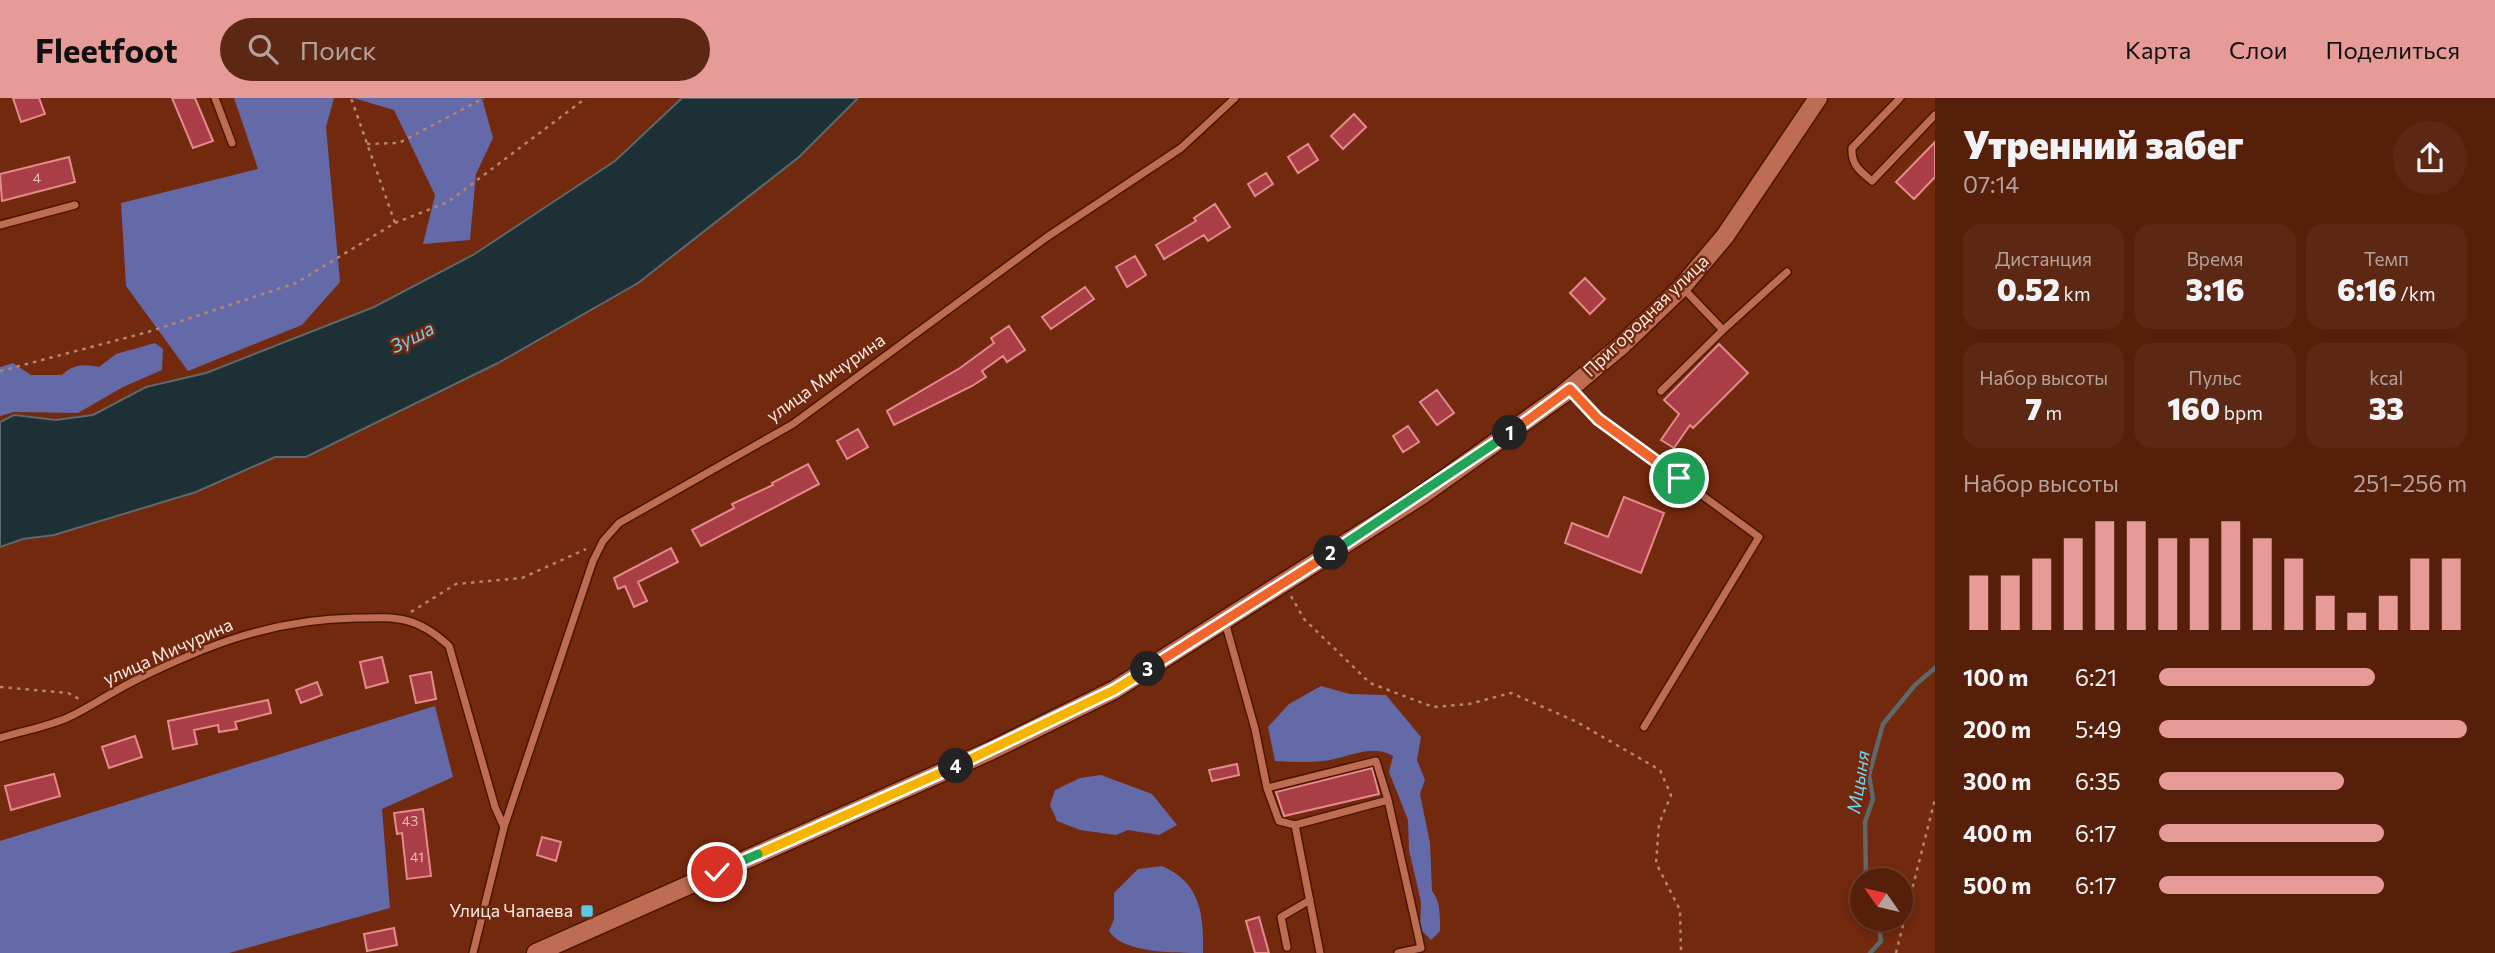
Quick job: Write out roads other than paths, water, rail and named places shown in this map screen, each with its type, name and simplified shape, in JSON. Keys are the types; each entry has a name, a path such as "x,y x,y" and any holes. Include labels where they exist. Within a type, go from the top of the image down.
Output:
{"street":[{"name":"Пригородная улица","path":"537,953 990,751 1114,690 1422,495 1570,389 1622,345 1682,287 1725,236 1818,98"}],"lane":[{"path":"215,98 232,143"},
{"name":"улица Мичурина","path":"473,953 505,828 593,561 603,541 619,523 793,424 1047,237 1181,148 1235,98"},
{"path":"1900,98 1852,148 1851,159 1872,181 1935,115"},
{"path":"0,225 75,205"},
{"path":"1661,391 1787,272"},
{"path":"1682,287 1723,330"},
{"path":"1570,389 1598,419 1759,537 1644,727"},
{"name":"улица Мичурина","path":"0,738 67,718 131,682 208,648 274,625 336,618 402,617 430,628 449,646 495,807 505,828"},
{"path":"1225,621 1255,729 1267,788 1279,821 1295,825 1388,800"},
{"path":"1267,788 1376,761 1388,800 1421,948 1398,953"},
{"path":"1295,825 1320,953"},
{"path":"1287,947 1280,917 1310,900"}],"water":[{"name":"Зуша","path":"682,98 858,98 799,157 638,283 498,363 306,457 275,457 196,492 54,535 23,539 0,547 0,422 14,415 56,420 93,415 146,387 206,373 374,307 473,255 615,161"}],"waterway":[{"name":"Мцыня","path":"1866,868 1865,822 1873,799 1869,775 1883,724 1915,685 1935,668"},
{"name":"Мцыня","path":"1870,953 1881,941 1880,931"}],"place":[{"name":"Улица Чапаева","path":"587,911"}]}
